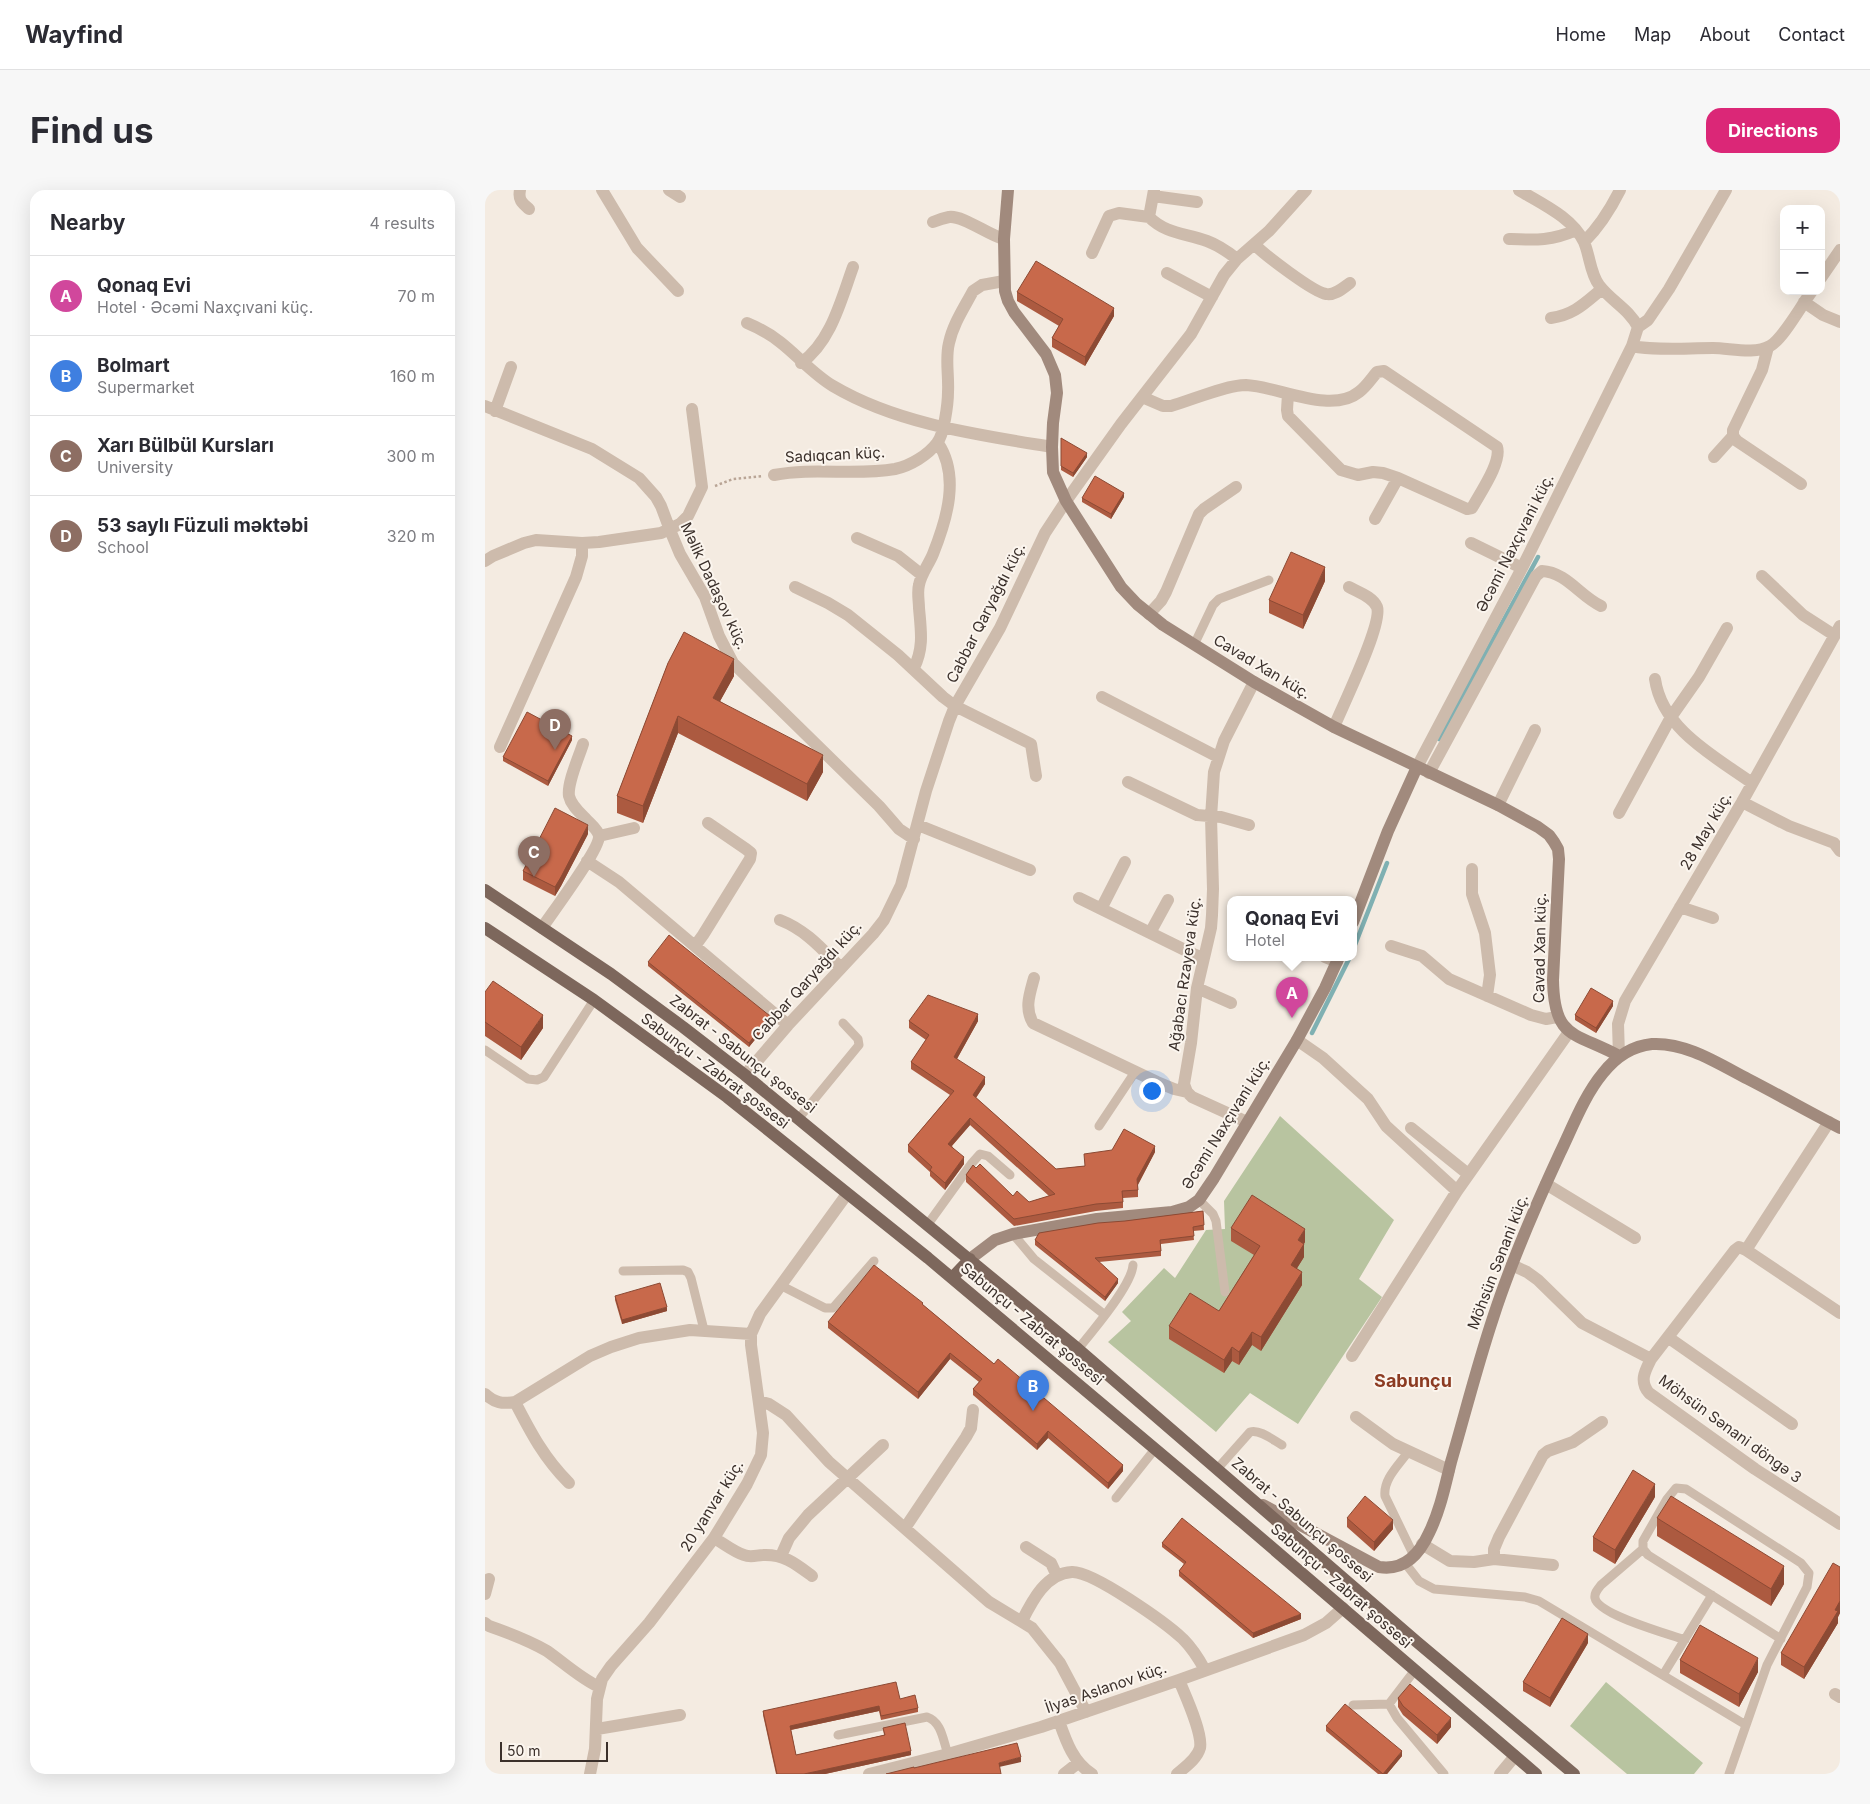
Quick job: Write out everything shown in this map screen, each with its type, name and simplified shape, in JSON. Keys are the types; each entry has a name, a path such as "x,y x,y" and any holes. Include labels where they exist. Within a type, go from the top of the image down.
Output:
{"main road":[{"name":"Zabrat - Sabunçu şossesi","path":"485,890 683,1027 799,1118 1078,1349 1573,1774"},
{"name":"Sabunçu - Zabrat şossesi","path":"485,928 594,1000 727,1097 952,1278 1343,1608 1536,1774"},
{"path":"952,1278 970,1258"}],"street":[{"path":"520,190 519,197 521,202 529,209"},
{"path":"602,190 637,248 678,291"},
{"name":"Cavad Xan küç.","path":"1008,190 1004,239 1004,281 1008,300 1014,312 1046,354 1055,374 1057,393 1053,423 1053,472 1066,501 1121,587 1149,614 1194,645 1254,682 1334,727 1498,805 1549,835 1558,849 1559,859 1553,980 1553,998 1557,1017 1569,1032 1619,1056"},
{"name":"Cabbar Qaryağdı küç.","path":"745,1075 884,920 901,885 941,742 955,706 1000,628 1045,533 1142,397 1191,334 1224,275 1237,259 1255,245 1306,190"},
{"path":"1519,190 1565,218 1576,230 1583,242 1595,280 1601,289 1634,318 1638,328"},
{"path":"1583,242 1603,220 1620,190"},
{"name":"Əcəmi Naxçıvani küç.","path":"1357,912 1388,831 1417,767 1522,568 1632,346 1638,328 1648,320 1665,296 1726,190"},
{"path":"1149,217 1153,193 1197,202"},
{"path":"1092,253 1109,216 1119,213 1149,217 1164,229 1207,241 1226,250 1237,259"},
{"path":"933,222 954,217 962,219 993,236 1004,239"},
{"path":"1509,239 1544,240 1560,237 1576,230"},
{"path":"1255,245 1316,290 1326,294 1333,294 1351,283"},
{"path":"1825,272 1840,251"},
{"path":"801,362 812,355 822,342 834,317 853,267"},
{"path":"1167,273 1212,297"},
{"path":"914,668 920,655 922,641 919,586 922,575 933,554 945,517 950,493 949,467 945,453 938,443 948,404 947,358 949,343 954,325 973,291 977,287 1004,281"},
{"path":"1551,318 1565,316 1601,289"},
{"path":"1632,346 1651,349 1715,348 1741,350 1768,347 1779,338 1809,295"},
{"path":"1804,302 1840,322"},
{"path":"747,323 764,331 781,343 801,362 831,385 857,399 879,408 943,427 971,434 1052,448"},
{"path":"1768,347 1762,370 1733,430 1733,436 1737,441 1801,484"},
{"path":"490,409 511,367"},
{"path":"1142,397 1163,406 1171,406 1244,385 1260,387 1311,399 1347,399 1358,393 1377,372 1384,372 1497,447 1499,453 1497,462 1472,508 1467,509 1398,478 1373,472 1358,475 1341,470 1288,416 1289,394"},
{"name":"Məlik Dadaşov küç.","path":"490,409 592,449 639,478 656,496 680,554 705,597 719,636 733,664 879,806 899,829 914,839"},
{"path":"488,555 536,540 582,544 648,536 670,530 680,524 688,516 701,491 692,410"},
{"path":"1714,457 1733,436"},
{"name":"Sadıqcan küç.","path":"774,475 801,471 842,472 895,469 912,462 938,443"},
{"path":"1375,519 1398,478"},
{"path":"1149,614 1161,601 1166,592 1199,514 1236,487"},
{"path":"857,538 898,556 922,575"},
{"path":"1471,543 1522,568"},
{"path":"500,747 576,576 582,556 582,544"},
{"path":"1429,773 1536,576 1542,571 1556,574 1601,606"},
{"path":"1761,576 1803,615 1837,630"},
{"path":"795,586 848,615 914,668 943,697 955,706 1031,744 1035,776"},
{"path":"1334,727 1368,647 1378,616 1377,606 1369,598 1349,587"},
{"path":"1619,813 1671,717 1699,677 1727,628"},
{"name":"28 May küç.","path":"1619,1056 1618,1024 1622,1008 1742,802 1837,630"},
{"path":"1655,679 1657,694 1662,705 1693,742 1752,783"},
{"name":"Ağabacı Rzayeva küç.","path":"1187,1092 1185,1076 1197,988 1211,928 1213,888 1212,785 1218,757 1254,682"},
{"path":"1101,696 1218,757"},
{"path":"1498,805 1535,730"},
{"path":"542,928 587,861 596,846 599,836 572,803 569,796 583,744"},
{"path":"1129,782 1197,815 1221,817 1249,825"},
{"path":"1742,802 1789,826 1838,844"},
{"path":"695,946 750,859 751,853 708,823"},
{"path":"918,825 1030,870"},
{"path":"599,836 634,828"},
{"path":"587,861 619,882 788,1025"},
{"path":"1101,909 1125,862"},
{"path":"1472,869 1472,894 1485,933 1490,975 1487,996"},
{"path":"1079,898 1203,958"},
{"path":"1150,933 1168,900"},
{"path":"1680,907 1713,918"},
{"path":"780,920 795,926 803,932 841,968"},
{"path":"1391,946 1422,956 1449,979 1487,996 1539,1018 1557,1017"},
{"name":"Əcəmi Naxçıvani küç.","path":"970,1258 995,1240 1013,1234 1097,1219 1172,1212 1189,1207 1199,1200 1297,1040 1333,961"},
{"path":"1034,978 1028,1004 1028,1015 1033,1023 1135,1072 1174,1089 1187,1092 1200,1101 1247,1122"},
{"path":"1197,988 1231,1003"},
{"path":"1352,1356 1468,1174 1569,1032"},
{"path":"1297,1040 1323,1058 1368,1100 1386,1126 1457,1191"},
{"name":"Möhsün Sənani küç.","path":"1409,1560 1422,1544 1435,1519 1493,1318 1512,1265 1546,1184 1579,1113 1603,1072 1619,1056 1636,1048 1651,1044 1665,1044 1683,1048 1735,1072 1835,1125"},
{"path":"1746,1250 1835,1125"},
{"path":"1411,1128 1468,1174"},
{"path":"1546,1184 1635,1238"},
{"name":"20 yanvar küç.","path":"590,1774 595,1750 599,1688 611,1666 649,1623 714,1538 747,1484 761,1455 763,1433 752,1356 751,1334 759,1314 847,1194"},
{"path":"1651,1360 1739,1247 1840,1313"},
{"name":"Möhsün Sənani döngə 3","path":"1512,1265 1527,1272 1537,1280 1581,1323 1651,1360 1643,1380 1644,1387 1649,1393 1755,1469 1840,1524"},
{"path":"485,1394 495,1402 505,1404 515,1402 590,1356 639,1338 690,1330 751,1334"},
{"path":"1669,1338 1793,1424"},
{"path":"759,1401 769,1404 786,1415 818,1451 847,1478 989,1602 1022,1621 1040,1636 1061,1663 1086,1712"},
{"path":"515,1402 538,1446 554,1468 569,1483"},
{"path":"905,1528 966,1437 971,1428 973,1410"},
{"path":"1356,1417 1393,1444 1449,1470"},
{"path":"1494,1560 1494,1549 1499,1537 1543,1455 1553,1449 1573,1442 1602,1422"},
{"path":"781,1556 789,1538 797,1528 883,1445"},
{"path":"1258,1503 1367,1562 1387,1568 1398,1567 1409,1560"},
{"path":"714,1538 744,1555 781,1556 789,1559 812,1576"},
{"path":"1422,1544 1450,1561 1474,1562 1494,1560 1553,1565"},
{"path":"1025,1547 1051,1563 1057,1576"},
{"path":"1022,1621 1035,1597 1047,1583 1057,1576 1071,1572 1081,1573 1101,1582 1160,1620 1194,1652 1205,1670"},
{"path":"485,1594 489,1579"},
{"name":"İlyas Aslanov küç.","path":"869,1774 948,1754 1059,1721 1179,1680 1305,1635 1326,1623 1343,1608"},
{"path":"485,1623 528,1640 599,1688"},
{"path":"1177,1774 1195,1758 1200,1748 1200,1739 1190,1705 1179,1680"},
{"path":"597,1729 680,1715"},
{"path":"1059,1721 1067,1744 1079,1763 1092,1774"},
{"path":"1500,1774 1515,1756"},
{"path":"1064,1774 1079,1763"}],"lane":[{"path":"1194,645 1213,605 1219,599 1269,580"},
{"path":"485,1050 528,1079 537,1080 544,1077 594,1000"},
{"path":"799,1118 859,1045 858,1039 843,1023"},
{"path":"1099,1126 1135,1072"},
{"path":"928,1224 972,1162 980,1154 988,1156 1010,1175"},
{"path":"1199,1200 1213,1214 1217,1221 1225,1292"},
{"path":"1013,1234 1034,1259 1105,1315"},
{"path":"780,1284 825,1308 833,1308 874,1261"},
{"path":"1078,1349 1105,1315 1131,1276 1133,1265"},
{"path":"623,1271 683,1270 688,1272 704,1330"},
{"path":"1218,1468 1253,1430 1282,1445"},
{"path":"1116,1498 1155,1449"},
{"path":"1408,1452 1386,1483 1385,1496 1419,1581 1434,1589 1525,1596 1539,1601 1746,1725"},
{"path":"1729,1774 1746,1725 1763,1662 1781,1639 1807,1588 1809,1573 1801,1563 1686,1489 1676,1488 1667,1499 1643,1541 1643,1549 1648,1555 1781,1639"},
{"path":"1643,1549 1601,1585 1596,1591 1595,1599 1599,1606 1637,1626 1685,1640"},
{"path":"1663,1676 1685,1640 1699,1626 1712,1596"},
{"path":"1389,1704 1415,1670"},
{"path":"1353,1705 1389,1704"},
{"path":"1389,1704 1397,1718 1444,1774"},
{"path":"838,1735 927,1717 932,1719 938,1726 948,1754"}],"path":[{"path":"701,491 733,479 774,475"}],"green space":[{"path":"1280,1116 1394,1220 1359,1279 1382,1297 1298,1424 1250,1393 1216,1432 1108,1342 1131,1321 1122,1312 1164,1268 1175,1278 1206,1230 1225,1229 1224,1201"},
{"path":"1606,1682 1703,1763 1694,1774 1627,1774 1570,1726"}],"building":[{"path":"1036,261 1114,308 1085,357 1052,338 1063,319 1017,292"},
{"path":"1061,438 1087,453 1073,473 1061,466"},
{"path":"1095,476 1124,493 1111,514 1082,498"},
{"path":"1291,552 1325,567 1303,615 1269,600"},
{"path":"684,632 734,659 713,698 823,755 807,784 678,716 643,806 617,796 668,663"},
{"path":"527,712 572,736 548,781 503,757"},
{"path":"555,808 588,825 555,887 523,871"},
{"path":"669,935 770,1016 749,1043 648,962"},
{"path":"493,981 543,1015 521,1047 485,1022 485,992"},
{"path":"1591,988 1613,1001 1596,1028 1575,1015"},
{"path":"928,995 978,1014 954,1057 985,1077 973,1095 1056,1169 1085,1166 1084,1154 1112,1150 1124,1129 1155,1146 1137,1179 1138,1190 1122,1191 1123,1202 1096,1204 1014,1219 966,1175 973,1165 976,1168 980,1164 1013,1196 1017,1191 1029,1202 1055,1194 970,1118 948,1144 964,1157 945,1183 930,1170 932,1167 908,1145 954,1091 911,1062 929,1035 909,1021"},
{"path":"1252,1195 1305,1229 1298,1240 1304,1244 1291,1265 1302,1272 1261,1337 1252,1332 1239,1352 1232,1347 1224,1360 1169,1326 1190,1293 1219,1311 1260,1246 1231,1228"},
{"path":"1203,1211 1204,1225 1193,1227 1194,1236 1160,1240 1161,1251 1095,1258 1118,1279 1105,1297 1035,1240 1039,1233 1098,1223"},
{"path":"874,1265 923,1303 994,1364 998,1359 1123,1465 1108,1483 1048,1431 1037,1444 973,1389 982,1379 950,1353 918,1392 828,1322"},
{"path":"660,1283 667,1307 622,1320 615,1296"},
{"path":"1633,1470 1655,1484 1615,1550 1593,1537"},
{"path":"1365,1496 1393,1520 1374,1542 1347,1518"},
{"path":"1671,1496 1784,1566 1771,1589 1657,1518"},
{"path":"1182,1518 1301,1614 1253,1633 1179,1571 1186,1562 1162,1543"},
{"path":"1833,1563 1840,1567 1840,1601 1835,1610 1838,1611 1804,1667 1781,1653"},
{"path":"1562,1618 1588,1634 1550,1698 1523,1682"},
{"path":"1700,1625 1758,1658 1739,1694 1680,1660"},
{"path":"896,1682 900,1699 915,1695 918,1708 881,1716 879,1706 790,1726 796,1755 885,1735 883,1728 905,1723 911,1751 804,1774 777,1774 763,1711"},
{"path":"1410,1684 1451,1718 1437,1735 1403,1706 1398,1698"},
{"path":"1345,1704 1402,1751 1383,1774 1326,1726"},
{"path":"1017,1743 1021,1757 999,1763 1001,1774 886,1774 914,1768"}],"waterway":[{"path":"1439,739 1538,557"},
{"path":"1357,940 1387,863"},
{"path":"1312,1033 1348,961"}],"place":[{"name":"53 saylı Füzuli məktəbi","path":"555,750"},
{"name":"Xarı Bülbül Kursları","path":"534,877"},
{"name":"Qonaq Evi","path":"1292,1018"},
{"name":"Bolmart","path":"1033,1411"}],"district":[{"name":"Sabunçu","path":"1413,1381"}]}
